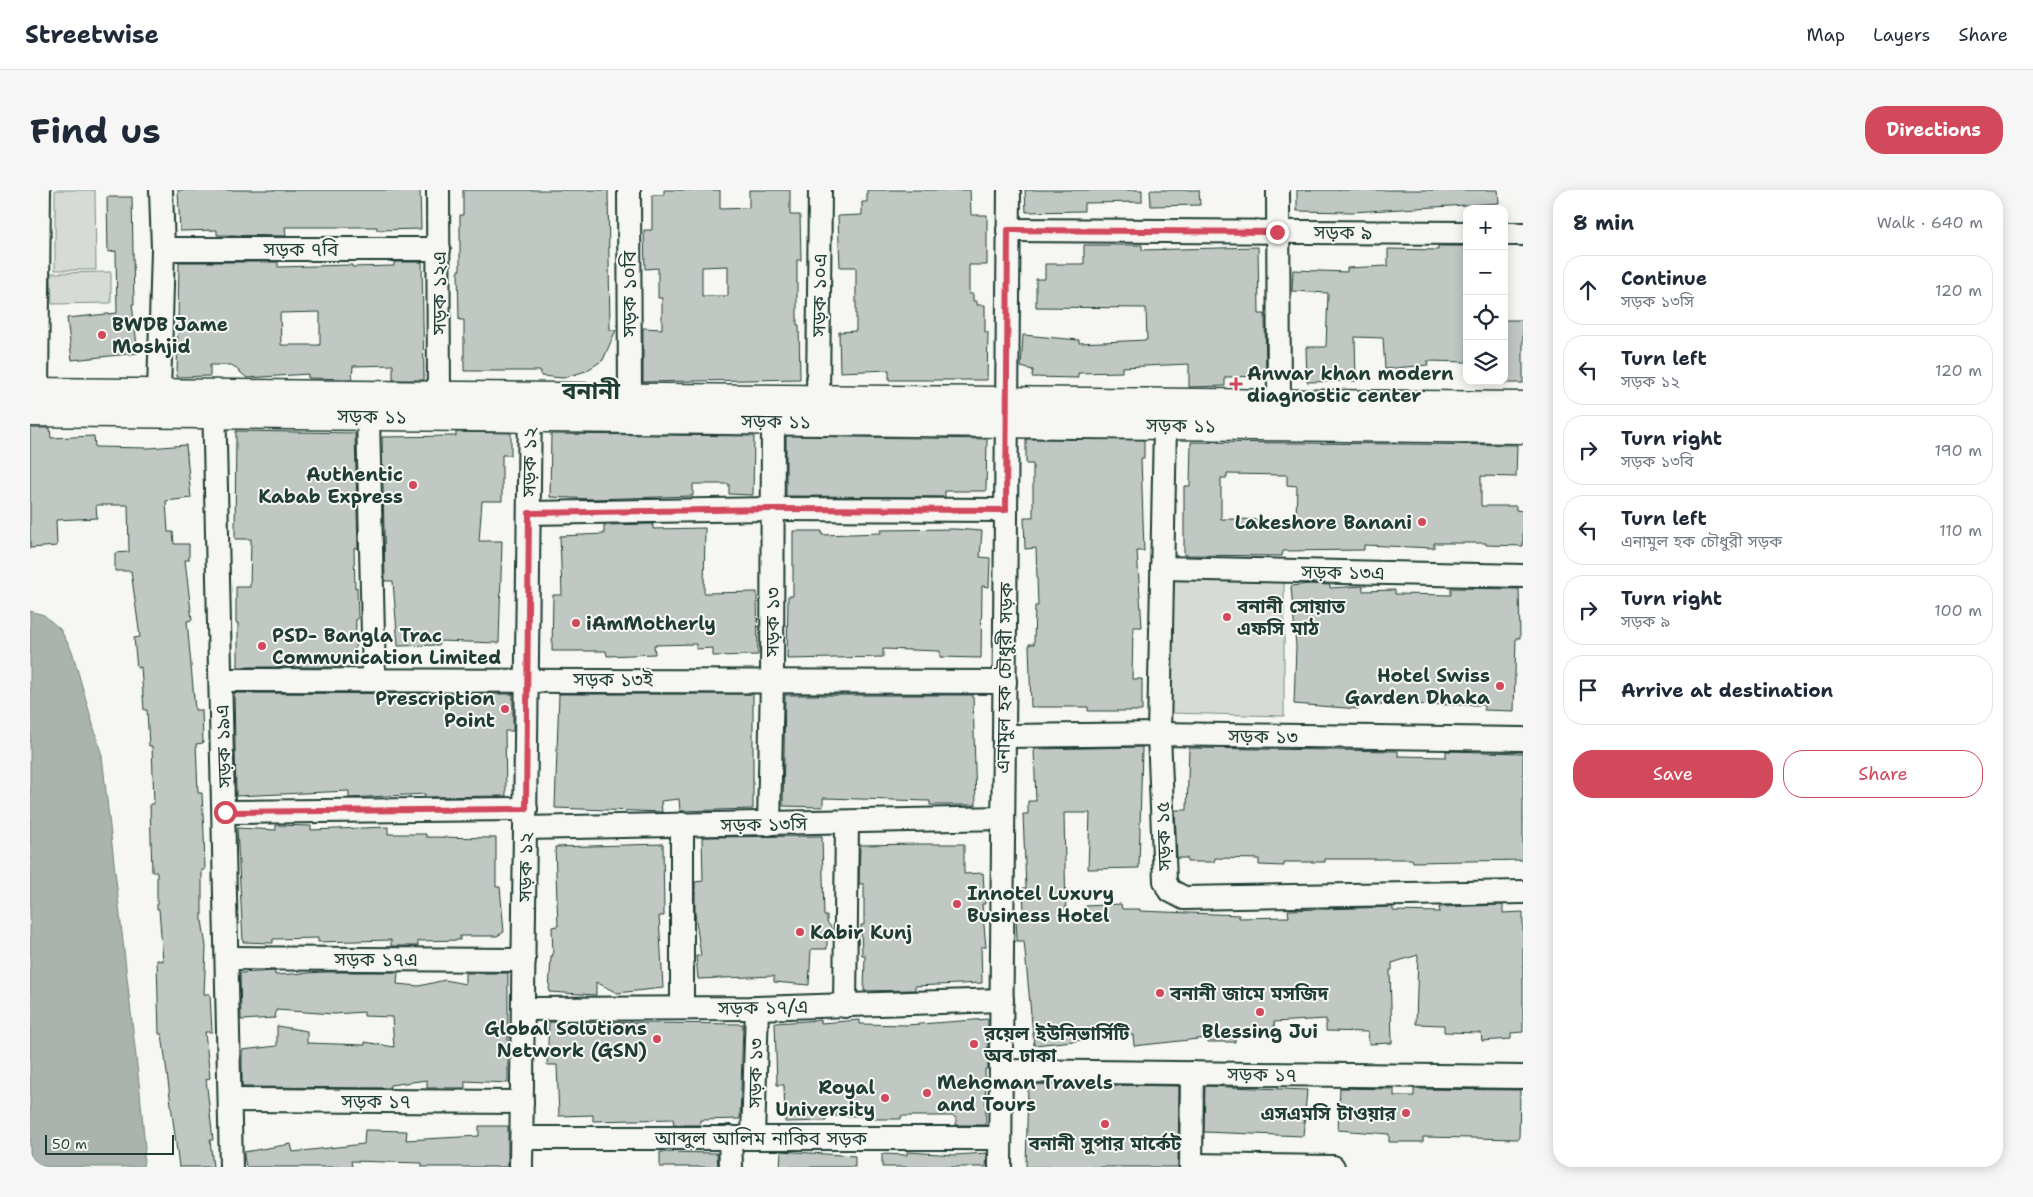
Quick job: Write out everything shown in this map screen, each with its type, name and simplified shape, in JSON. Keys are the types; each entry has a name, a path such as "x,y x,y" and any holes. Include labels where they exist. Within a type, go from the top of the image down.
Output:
{"main road":[{"name":"সড়ক ১১","path":"34,402 159,393 215,404 368,416 530,407 630,397 818,399 1165,425 1523,429"},
{"name":"সড়ক ১১","path":"34,402 215,404 439,396 530,407 773,421 1279,403 1523,406"}],"street":[{"path":"34,402 40,190"},
{"path":"159,393 163,249 161,190"},
{"name":"সড়ক ১২এ","path":"438,190 439,396"},
{"name":"সড়ক ১০বি","path":"629,190 630,397"},
{"name":"সড়ক ১০এ","path":"818,399 820,190"},
{"name":"এনামুল হক চৌধুরী সড়ক","path":"1000,1167 1009,190"},
{"path":"1278,190 1279,403"},
{"name":"সড়ক ৯","path":"1008,230 1463,233"},
{"path":"1508,234 1523,234"},
{"name":"সড়ক ৭বি","path":"163,249 438,249"},
{"name":"সড়ক ১৯এ","path":"215,404 231,1167"},
{"name":"সড়ক ১২","path":"521,1167 530,407"},
{"path":"368,416 374,680"},
{"name":"সড়ক ১৩","path":"769,824 772,680 773,421"},
{"name":"সড়ক ১৫","path":"1165,425 1159,734 1164,881 1169,890 1176,896 1223,898 1523,892"},
{"path":"529,513 772,509 1006,510"},
{"name":"সড়ক ১৩এ","path":"1162,568 1523,576"},
{"name":"সড়ক ১৩ই","path":"221,680 527,679 1004,682"},
{"name":"সড়ক ১৩","path":"1004,736 1159,734 1523,739"},
{"name":"সড়ক ১৩সি","path":"225,812 526,818 682,824 848,823 1003,818"},
{"path":"845,1006 848,823"},
{"path":"682,824 682,1008"},
{"name":"সড়ক ১৭এ","path":"228,958 524,960"},
{"name":"সড়ক ১৭/এ","path":"523,1009 757,1008 1002,1000"},
{"name":"সড়ক ১৩","path":"754,1137 757,1008"},
{"name":"সড়ক ১৭","path":"1001,1071 1523,1077"},
{"path":"1192,1073 1191,1166 1333,1167"},
{"name":"সড়ক ১৭","path":"230,1100 522,1102"},
{"path":"730,1137 731,1167"},
{"name":"আব্দুল আলিম নাকিব সড়ক","path":"522,1138 1000,1138"}],"shaded area":[{"path":"55,190 95,190 96,270 55,270"},
{"path":"111,272 111,303 52,304 51,273"},
{"name":"বনানী সোয়াত এফসি মাঠ","path":"1168,580 1284,581 1284,716 1171,713"},
{"path":"30,611 44,615 60,629 72,651 102,756 140,1092 145,1148 143,1167 30,1167"}],"building":[{"path":"178,190 420,190 421,229 377,230 377,227 285,227 286,236 217,235 217,230 180,231"},
{"path":"463,190 608,190 610,330 616,330 603,360 586,371 563,378 541,376 541,371 464,371 464,320 459,320 458,270 460,270 460,215 463,215"},
{"path":"664,190 720,190 720,209 749,208 749,190 790,190 790,215 800,215 801,260 797,260 797,325 799,325 800,379 643,382 643,328 662,329 662,298 658,298 658,268 645,269 644,230 652,230 652,195 664,195","holes":["728,266 728,296 702,296 702,267"]},
{"path":"867,190 970,190 971,215 987,215 987,265 969,265 969,294 973,294 973,301 977,301 977,305 985,305 985,332 988,332 987,380 889,380 889,370 840,372 839,332 856,331 856,267 840,267 838,216 862,215 862,202 867,202"},
{"path":"1025,190 1142,190 1142,202 1084,203 1084,211 1026,212"},
{"path":"1150,190 1199,190 1200,205 1151,206"},
{"path":"1297,190 1498,190 1499,203 1352,212 1297,211"},
{"path":"107,197 132,197 134,304 132,304 138,353 72,360 67,318 117,313 116,251 108,252"},
{"path":"1084,245 1142,245 1142,250 1258,247 1259,314 1265,314 1266,376 1225,377 1225,386 1189,387 1189,364 1122,367 1122,372 1078,373 1078,378 1032,377 1033,370 1021,367 1023,335 1079,340 1079,343 1147,340 1146,308 1036,307 1036,279 1045,279 1045,264 1084,264"},
{"path":"1438,246 1463,246 1463,362 1427,361 1428,365 1385,369 1383,338 1355,337 1356,381 1307,382 1306,347 1326,347 1328,293 1292,291 1293,270 1347,272 1347,268 1388,266 1388,249 1438,250"},
{"path":"179,262 278,262 278,267 352,265 352,267 394,266 394,262 422,262 424,380 393,380 393,365 353,366 352,379 308,378 308,374 247,378 232,365 210,365 210,376 177,377","holes":["320,312 320,345 281,345 280,313"]},
{"path":"1508,320 1523,320 1523,383 1508,383"},
{"path":"30,428 50,428 51,438 94,436 95,447 149,448 186,445 191,498 166,501 168,532 173,532 174,544 189,544 189,560 185,560 192,620 187,621 195,710 202,710 203,743 196,744 198,793 202,793 204,834 205,870 202,870 202,920 206,947 204,994 210,994 212,1032 205,1032 210,1078 206,1079 213,1140 210,1140 213,1167 179,1167 162,1034 159,1034 157,960 163,961 159,909 157,909 157,872 152,872 150,804 154,804 152,746 149,746 147,710 144,710 141,667 137,668 134,638 140,637 131,571 115,571 115,553 129,552 128,505 96,505 97,518 56,520 57,546 30,548"},
{"path":"236,431 355,433 358,548 354,548 358,619 356,619 355,658 342,658 342,667 238,667 236,587 250,587 251,539 235,539"},
{"path":"456,432 511,433 511,455 502,455 502,501 482,501 479,541 502,541 499,643 438,641 439,645 398,646 393,581 385,581 382,437 456,436"},
{"path":"551,434 754,436 753,495 729,494 729,484 693,484 693,496 592,499 550,497"},
{"path":"786,436 987,439 986,491 945,491 945,497 786,496"},
{"path":"1026,439 1144,440 1144,458 1141,458 1144,551 1137,551 1142,627 1133,627 1132,679 1142,679 1142,711 1088,711 1088,707 1031,707 1029,644 1034,644 1035,606 1038,606 1036,548 1025,549 1024,517 1033,517 1033,464 1026,464"},
{"path":"1191,442 1517,445 1516,477 1481,476 1481,506 1516,506 1516,510 1523,511 1523,546 1486,545 1486,543 1434,543 1434,548 1364,545 1364,550 1283,551 1282,556 1184,555 1184,486 1190,486","holes":["1227,474 1287,475 1287,485 1297,486 1296,520 1221,519 1221,478 1227,478"]},
{"path":"653,524 653,529 705,528 704,593 757,592 758,655 713,656 713,648 696,649 696,644 654,645 655,654 607,656 606,651 552,651 553,595 562,595 560,536 604,534 604,525"},
{"path":"955,529 982,531 980,557 990,558 989,587 982,586 981,658 940,657 940,651 883,649 883,657 787,659 788,596 793,596 793,531 822,531 822,535 881,533 881,530"},
{"path":"1310,584 1330,585 1330,588 1363,586 1363,591 1395,590 1395,594 1451,595 1451,588 1519,589 1520,638 1516,638 1514,711 1484,710 1484,705 1359,704 1359,709 1294,704 1296,646 1291,586"},
{"path":"234,693 513,694 513,731 505,731 506,796 425,797 425,794 349,798 349,791 236,796"},
{"path":"559,694 753,694 753,809 680,811 679,799 661,801 662,812 555,808"},
{"path":"785,695 973,695 976,805 930,805 930,801 823,798 823,807 783,806"},
{"path":"1142,747 1139,868 1088,869 1090,813 1064,813 1066,917 1086,917 1086,906 1121,904 1122,909 1239,915 1239,918 1289,917 1288,910 1393,907 1393,911 1440,912 1439,907 1503,905 1503,913 1523,912 1523,1032 1511,1033 1511,1039 1482,1041 1481,1033 1444,1032 1444,1025 1416,1024 1418,955 1392,963 1392,970 1390,970 1392,1043 1369,1044 1368,1032 1326,1031 1326,1019 1274,1022 1275,1032 1235,1034 1235,1042 1207,1042 1207,1038 1134,1046 1133,1035 1034,1045 1024,941 1017,941 1016,914 1024,913 1023,888 1026,888 1023,814 1028,814 1028,801 1036,801 1034,749"},
{"path":"1189,748 1398,751 1398,756 1446,757 1446,751 1523,753 1523,860 1413,862 1412,859 1325,859 1325,862 1284,862 1284,866 1259,865 1259,859 1215,858 1214,862 1187,862 1187,858 1177,858 1175,810 1187,810"},
{"path":"276,825 311,826 311,830 388,827 388,834 426,834 426,837 496,838 496,887 500,887 504,932 497,936 460,936 460,940 418,941 418,946 391,946 391,940 318,942 318,938 273,939 273,943 243,942 237,828 276,830"},
{"path":"822,836 824,916 827,916 827,922 831,927 831,938 827,938 827,949 811,949 809,985 774,982 774,976 698,979 696,956 701,956 695,914 695,882 703,881 702,837"},
{"path":"663,844 664,916 659,916 663,988 617,993 596,982 596,995 549,992 551,956 553,956 552,927 558,926 555,847"},
{"path":"964,844 964,874 983,873 985,904 982,904 986,947 981,947 982,983 915,986 915,990 864,991 865,955 862,955 861,925 864,925 864,884 859,884 860,845"},
{"path":"275,971 275,975 323,972 398,972 397,984 419,986 445,980 465,984 465,973 508,973 508,1083 465,1081 465,1088 427,1088 427,1080 390,1085 390,1088 242,1087 242,1050 277,1046 277,1026 307,1031 307,1043 365,1045 365,1042 394,1047 392,1017 364,1016 364,1012 334,1014 276,1010 275,1018 241,1020 240,973"},
{"path":"988,1019 988,1069 985,1069 986,1125 956,1125 956,1118 953,1116 901,1116 901,1119 870,1119 870,1116 826,1116 826,1121 785,1122 784,1085 777,1085 775,1023 821,1020 821,1023 860,1020 860,1024 907,1025"},
{"path":"549,1022 743,1024 740,1119 700,1120 700,1125 674,1125 673,1119 593,1121 593,1115 559,1116 557,1065 547,1065"},
{"name":"বনানী সুপার মার্কেট","path":"1028,1084 1179,1086 1178,1167 1026,1167"},
{"path":"1205,1086 1307,1090 1303,1136 1204,1132"},
{"path":"1340,1088 1394,1089 1394,1096 1414,1096 1414,1089 1520,1090 1519,1139 1423,1137 1423,1142 1389,1142 1389,1134 1338,1130"},
{"path":"479,1126 508,1126 508,1167 422,1167 422,1163 351,1161 352,1167 246,1167 244,1156 244,1152 291,1144 293,1152 364,1144 365,1130 407,1131 406,1140 479,1136"},
{"path":"781,1151 855,1156 855,1167 780,1167"},
{"path":"660,1152 717,1153 718,1167 660,1167"},
{"path":"907,1152 955,1155 987,1153 986,1167 882,1167 882,1154 907,1155"}],"place":[{"name":"BWDB Jame Moshjid","path":"102,335"},
{"name":"Anwar khan modern diagnostic center","path":"1236,384"},
{"name":"Authentic Kabab Express","path":"413,485"},
{"name":"Lakeshore Banani","path":"1422,522"},
{"name":"বনানী সোয়াত এফসি মাঠ","path":"1227,617"},
{"name":"iAmMotherly","path":"576,623"},
{"name":"PSD- Bangla Trac Communication Limited","path":"262,646"},
{"name":"Hotel Swiss Garden Dhaka","path":"1500,686"},
{"name":"Prescription Point","path":"505,709"},
{"name":"Innotel Luxury Business Hotel","path":"957,904"},
{"name":"Kabir Kunj","path":"800,932"},
{"name":"বনানী জামে মসজিদ","path":"1160,993"},
{"name":"Blessing Jui","path":"1260,1012"},
{"name":"Global Solutions Network (GSN)","path":"657,1039"},
{"name":"রয়েল ইউনিভার্সিটি অব ঢাকা","path":"974,1044"},
{"name":"Mehoman Travels and Tours","path":"927,1093"},
{"name":"Royal University","path":"885,1098"},
{"name":"এসএমসি টাওয়ার","path":"1406,1113"},
{"name":"বনানী সুপার মার্কেট","path":"1105,1124"}],"district":[{"name":"বনানী","path":"591,391"}],"route":[{"path":"225,812 526,809 529,513 772,509 1006,510 1008,230 1277,232"}]}
